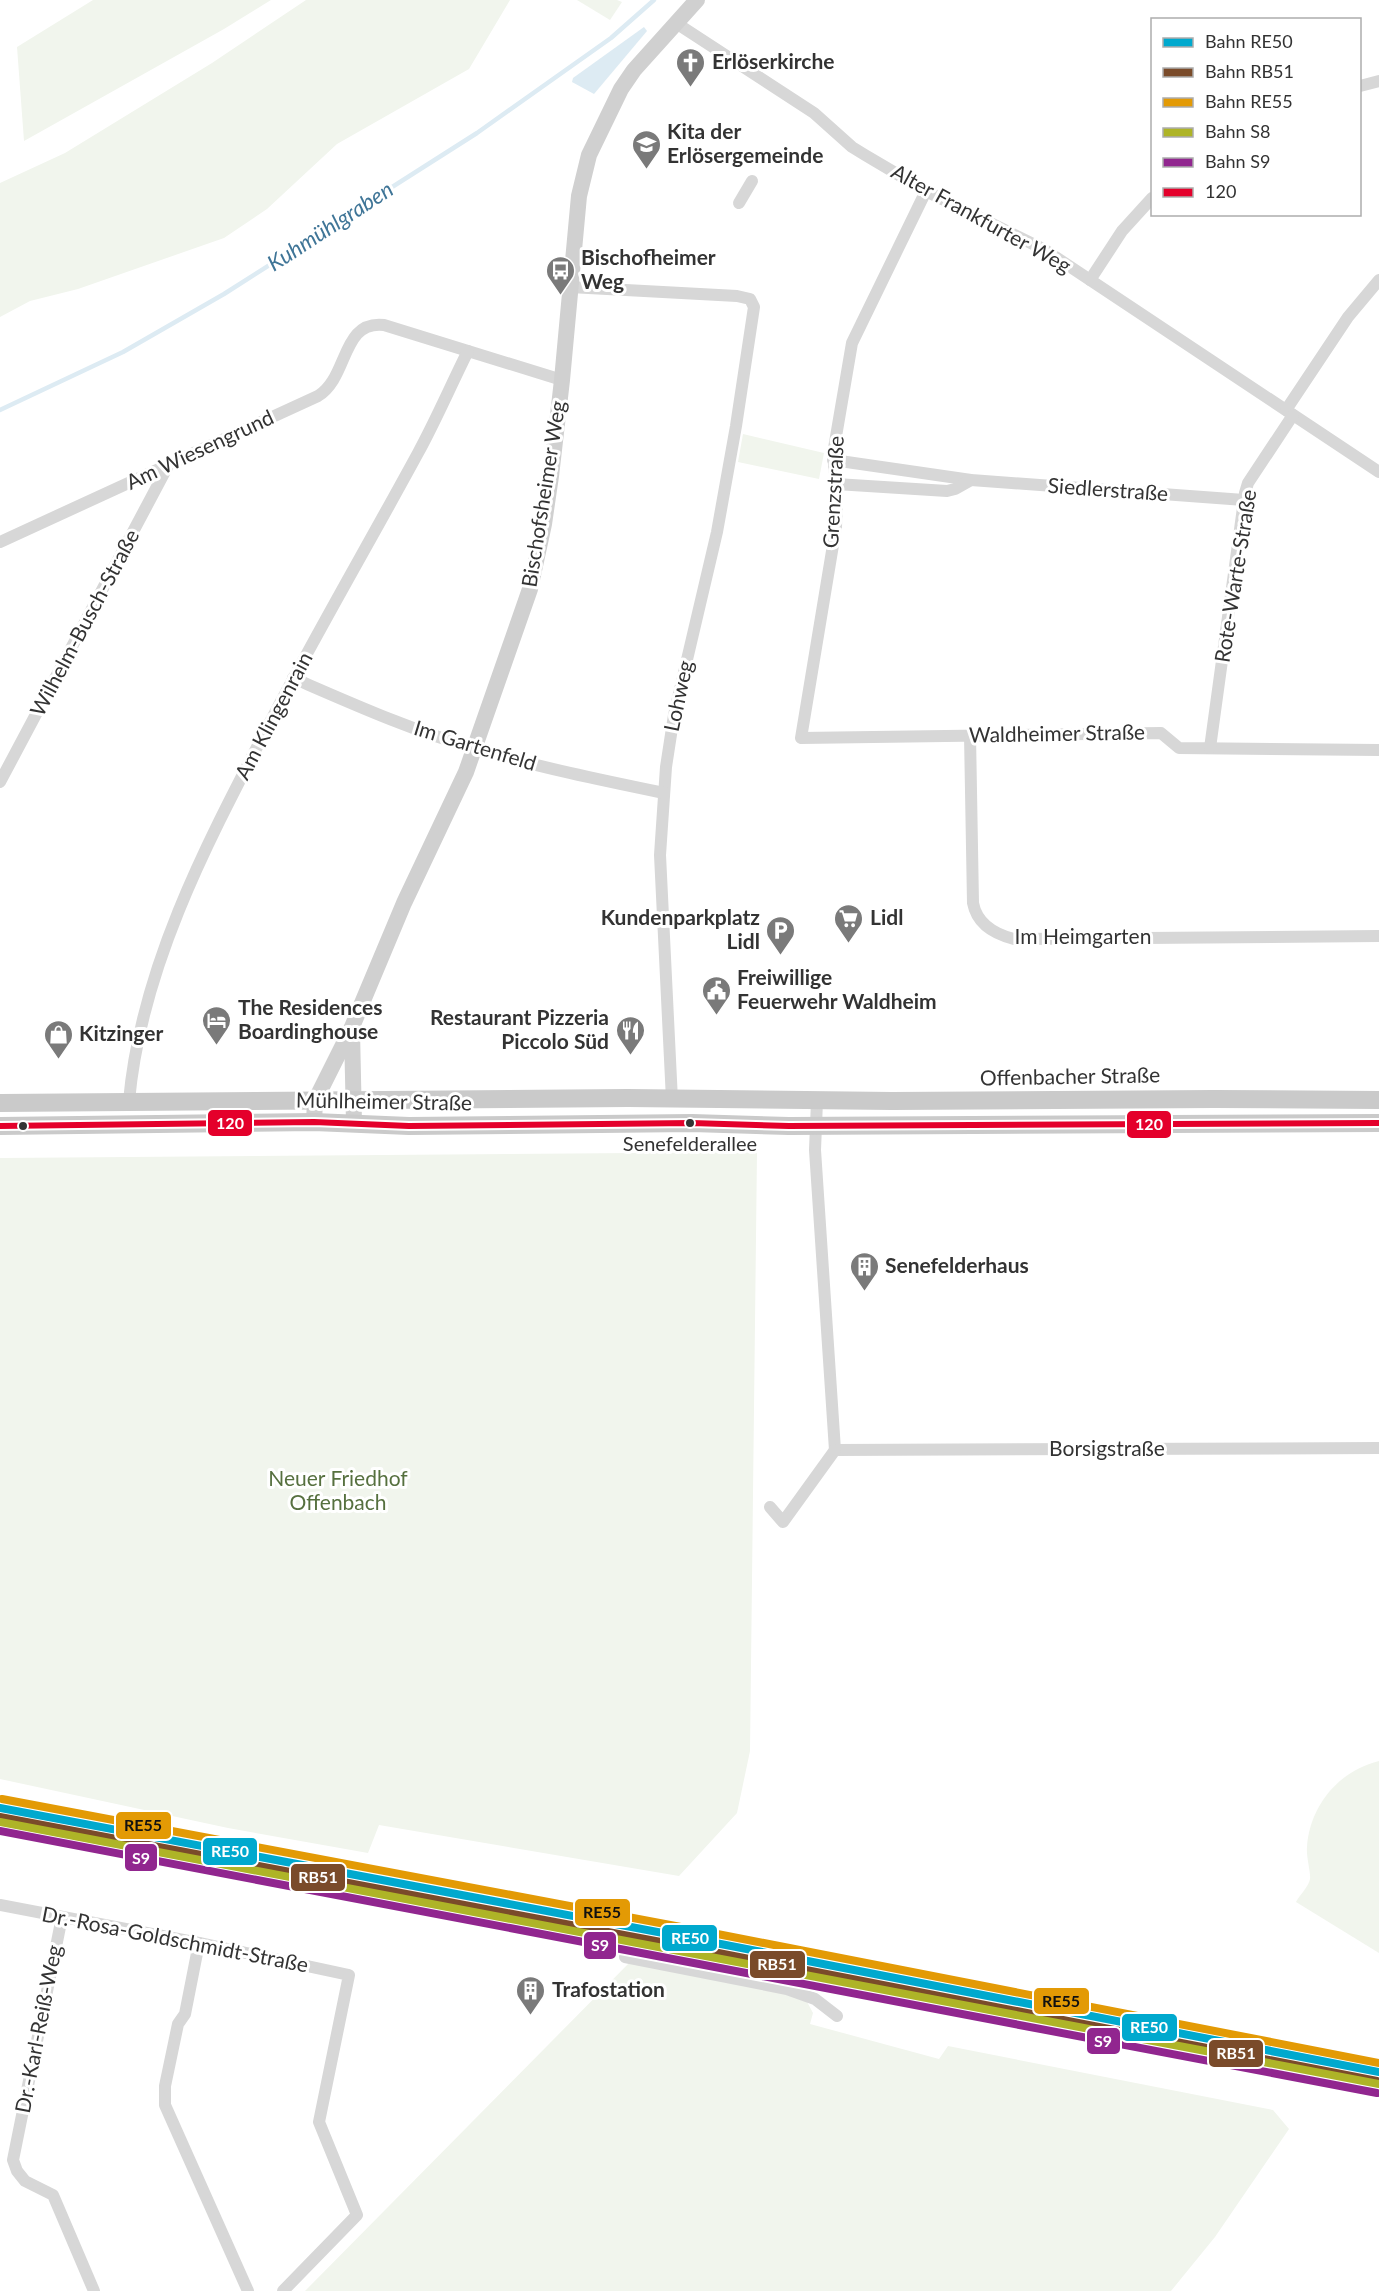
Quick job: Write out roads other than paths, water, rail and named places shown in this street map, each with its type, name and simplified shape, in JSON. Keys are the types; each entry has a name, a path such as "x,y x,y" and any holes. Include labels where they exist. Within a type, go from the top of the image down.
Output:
{"main road":[{"name":"Mühlheimer Straße","path":"0,1103 628,1098 762,1100"},
{"name":"Offenbacher Straße","path":"762,1100 1379,1100"},
{"name":"Mühlheimer Straße","path":"0,1126 314,1122 421,1126 692,1123 816,1126"},
{"path":"816,1126 1379,1123"}],"street":[{"name":"Bischofsheimer Weg","path":"314,1122 315,1101 352,1027 404,903 476,749 530,589 544,524 562,380 579,196 589,155 608,112 634,70 697,0"},
{"name":"Alter Frankfurter Weg","path":"676,23 814,113 857,150 926,191 1037,245 1379,472"},
{"path":"1361,86 1379,81"},
{"path":"739,203 752,181"},
{"name":"Grenzstraße","path":"801,738 836,527 836,484 833,460 852,343 926,191"},
{"path":"1090,280 1122,231 1151,199"},
{"name":"Rote-Warte-Straße","path":"1210,748 1248,483 1348,317 1379,280"},
{"name":"Lohweg","path":"570,287 737,296 750,299 754,307 717,532 674,715 664,793 660,855 672,1100"},
{"name":"Am Wiesengrund","path":"0,542 323,393 332,384 359,330 368,325 384,325 468,351"},
{"path":"468,351 562,380"},
{"name":"Am Klingenrain","path":"129,1101 131,1075 146,1004 164,950 219,823 293,678 419,451 468,351"},
{"name":"Siedlerstraße","path":"833,460 971,480 1244,500"},
{"name":"Wilhelm-Busch-Straße","path":"0,782 169,464"},
{"name":"Siedlerstraße","path":"836,484 947,491 971,480"},
{"name":"Im Gartenfeld","path":"293,678 406,726 476,749 569,773 664,793"},
{"name":"Waldheimer Straße","path":"801,738 1161,733 1179,748 1379,750"},
{"name":"Im Heimgarten","path":"969,735 973,903 980,920 998,934 1014,939 1379,936"},
{"name":"Bischofsheimer Weg","path":"352,1027 354,1123"},
{"path":"771,1507 783,1522 835,1450 815,1158 817,1101"},
{"name":"Borsigstraße","path":"835,1450 1379,1448"},
{"name":"Dr.-Rosa-Goldschmidt-Straße","path":"0,1905 199,1943 349,1975 319,2122 357,2215 283,2291"},
{"name":"Dr.-Karl-Reiß-Weg","path":"62,1917 13,2160 17,2171 25,2181 53,2195 94,2291"},
{"path":"199,1943 185,2014 178,2025 165,2086 165,2105 248,2291"},
{"path":"625,1957 787,1989 815,1999 837,2016"}],"waterway":[{"name":"Kuhmühlgraben","path":"0,410 123,352 224,294 477,133 611,38 654,0"}],"rail line":[{"name":"RE55","path":"2,1799 702,1931 1379,2063"},
{"name":"RE50","path":"0,1808 700,1940 1379,2072"},
{"name":"RB51","path":"0,1817 1377,2081"},
{"name":"S8","path":"0,1822 1379,2084"},
{"name":"S9","path":"0,1831 1377,2093"}],"place":[{"name":"Erlöserkirche","path":"691,88"},
{"name":"Kita der Erlösergemeinde","path":"646,170"},
{"name":"Bischofheimer Weg","path":"560,296"},
{"name":"Lidl","path":"849,944"},
{"name":"Kundenparkplatz Lidl","path":"781,956"},
{"name":"Freiwillige Feuerwehr Waldheim","path":"716,1016"},
{"name":"The Residences Boardinghouse","path":"217,1046"},
{"name":"Restaurant Pizzeria Piccolo Süd","path":"630,1056"},
{"name":"Kitzinger","path":"58,1060"},
{"name":"Senefelderallee","path":"690,1123"},
{"name":"Senefelderhaus","path":"864,1292"},
{"name":"Trafostation","path":"531,2016"}],"park label":[{"name":"Neuer Friedhof Offenbach","path":"338,1491"}]}
